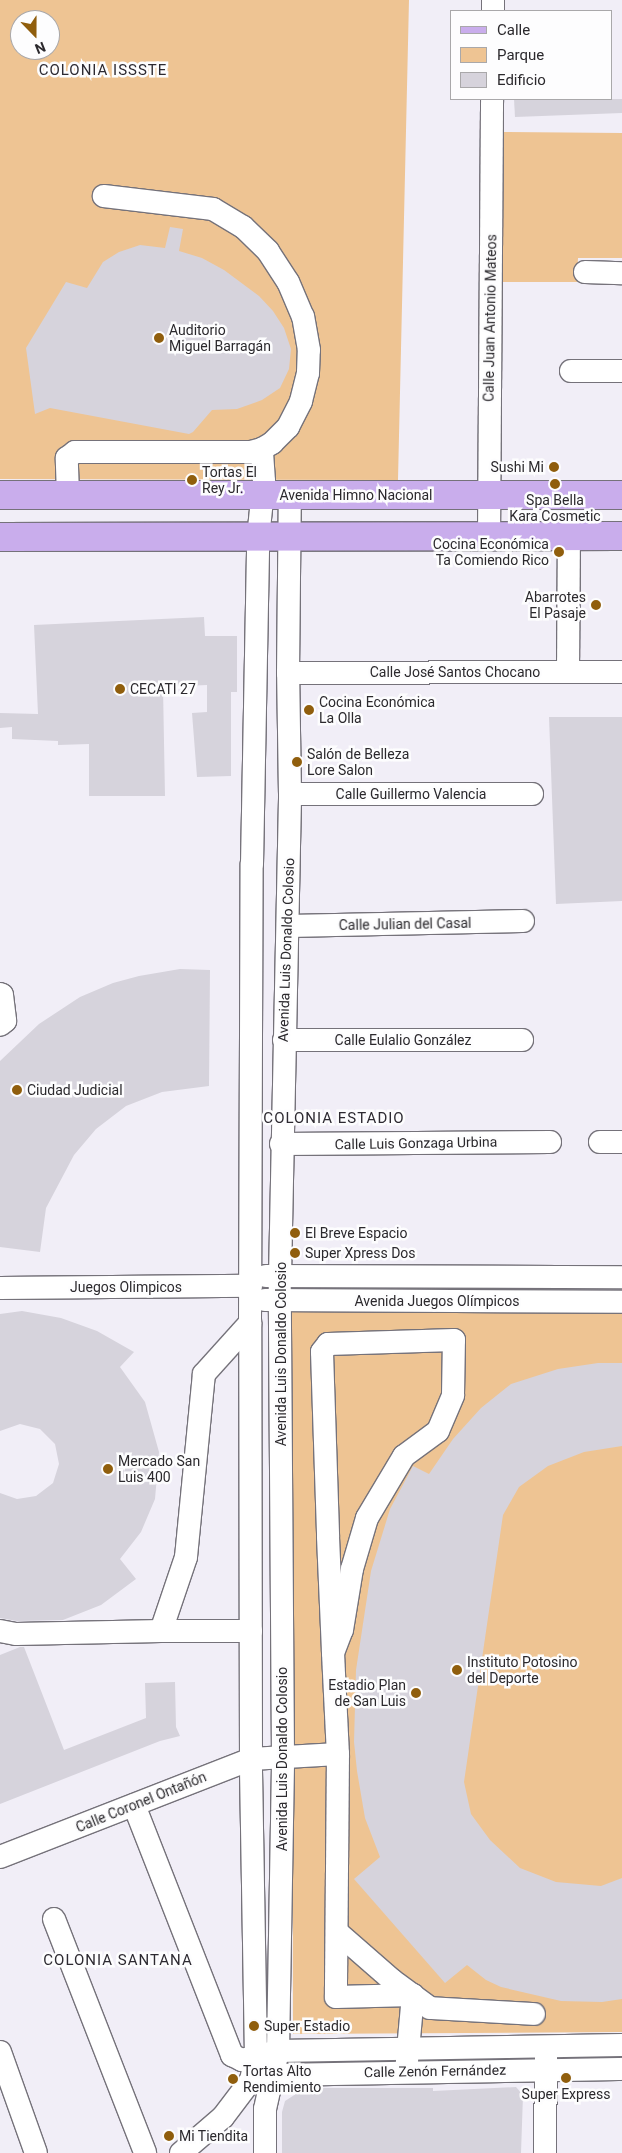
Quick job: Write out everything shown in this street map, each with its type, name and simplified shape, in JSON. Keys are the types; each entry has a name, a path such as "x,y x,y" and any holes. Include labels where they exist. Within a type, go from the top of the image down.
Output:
{"main road":[{"name":"Avenida Himno Nacional","path":"0,495 622,495"},
{"path":"0,538 622,536"}],"street":[{"name":"Calle Juan Antonio Mateos","path":"489,536 492,100"},
{"path":"68,495 68,458 75,452 250,452 262,449 272,443 288,427 301,401 308,373 309,350 304,317 288,282 268,251 243,227 213,209 104,196"},
{"path":"584,272 622,273"},
{"path":"571,371 622,371"},
{"path":"180,2153 223,2117 251,2080 256,2057 251,1758 250,1323 252,864 258,538 263,495 262,449"},
{"name":"Avenida Luis Donaldo Colosio","path":"265,2153 265,2109 278,2051 283,1756 280,1276 281,1144 290,794 288,537 290,495"},
{"path":"561,672 569,536"},
{"name":"Calle José Santos Chocano","path":"288,673 615,672"},
{"name":"Calle Guillermo Valencia","path":"290,794 532,794"},
{"path":"252,864 289,862"},
{"name":"Calle Julian del Casal","path":"288,926 523,921"},
{"path":"0,994 2,995 5,1021 0,1025"},
{"name":"Calle Eulalio González","path":"284,1040 522,1040"},
{"name":"Calle Luis Gonzaga Urbina","path":"281,1144 550,1142"},
{"path":"600,1142 622,1142"},
{"name":"Avenida Juegos Olímpicos","path":"251,1287 280,1276 622,1277"},
{"name":"Avenida Juegos Olímpicos","path":"251,1287 280,1300 622,1302"},
{"name":"Juegos Olimpicos","path":"0,1288 251,1287"},
{"path":"161,1631 186,1557 204,1374 250,1323"},
{"path":"333,1653 342,1630 352,1570 367,1518 404,1456 438,1431 453,1395 454,1340 328,1344 322,1352 333,1653 338,1754 336,1997 413,1995"},
{"path":"250,1541 282,1541"},
{"path":"0,1631 16,1634 251,1630"},
{"name":"Calle Coronel Ontañón","path":"0,1858 251,1758 338,1754"},
{"name":"Calle Zenón Fernández","path":"134,1806 232,2055 242,2060 278,2051 622,2045"},
{"path":"54,1919 145,2153"},
{"path":"337,1932 430,2008 534,2014"},
{"path":"406,2072 413,1995"},
{"path":"545,2153 546,2046"},
{"path":"0,2052 36,2153"},
{"path":"256,2057 273,2075"},
{"name":"Calle Zenón Fernández","path":"273,2075 622,2069"}],"green space":[{"path":"0,0 409,0 398,480 0,479"},
{"path":"502,132 622,133 622,258 578,258 577,282 501,282"},
{"name":"Instituto Potosino del Deporte","path":"292,1304 622,1309 622,2032 293,2034"}],"building":[{"path":"622,99 622,113 515,117 514,100"},
{"name":"Auditorio Miguel Barragán","path":"170,227 183,229 179,251 202,258 224,270 259,296 273,311 284,328 291,349 289,369 280,388 262,400 237,409 212,410 193,432 189,434 50,408 35,414 26,348 66,282 87,288 103,262 119,252 140,245 165,248"},
{"path":"204,617 205,636 237,636 237,692 231,692 231,776 197,777 192,713 207,712 207,685 163,687 165,796 89,796 89,744 58,745 58,741 12,739 12,727 0,728 0,713 38,714 34,625"},
{"path":"549,717 622,717 622,901 556,904"},
{"path":"180,969 210,970 209,1086 162,1092 126,1106 96,1129 74,1155 46,1208 40,1252 0,1247 0,1061 39,1024 80,997 113,983 139,976"},
{"name":"Mercado San Luis 400","path":"22,1311 61,1318 97,1331 134,1352 120,1367 145,1402 159,1452 155,1499 141,1532 120,1559 136,1579 101,1605 63,1620 17,1621 0,1618 0,1493 17,1499 36,1496 53,1483 59,1464 55,1444 40,1429 20,1424 0,1431 0,1314"},
{"name":"Estadio Plan de San Luis","path":"598,1363 622,1363 622,1446 584,1452 548,1466 519,1487 503,1515 464,1782 471,1814 490,1840 520,1868 556,1882 601,1886 622,1878 622,1999 602,2002 561,2001 501,1987 486,1980 467,1965 445,1983 354,1879 380,1857 365,1818 357,1771 354,1742 356,1670 371,1571 390,1509 413,1466 429,1474 453,1439 481,1408 511,1384 558,1369"},
{"path":"24,1647 64,1750 146,1718 145,1683 175,1682 176,1727 180,1736 160,1741 0,1804 0,1655"},
{"path":"516,2087 523,2095 521,2153 282,2153 282,2112 285,2101 299,2092 314,2088 433,2088 433,2091"}],"place":[{"name":"Auditorio Miguel Barragán","path":"159,338"},
{"name":"Sushi Mi","path":"554,467"},
{"name":"Tortas El Rey Jr.","path":"192,480"},
{"name":"Spa Bella Kara Cosmetic","path":"555,484"},
{"name":"Cocina Económica Ta Comiendo Rico","path":"559,552"},
{"name":"Abarrotes El Pasaje","path":"596,605"},
{"name":"CECATI 27","path":"120,689"},
{"name":"Cocina Económica La Olla","path":"309,710"},
{"name":"Salón de Belleza Lore Salon","path":"297,762"},
{"name":"Ciudad Judicial","path":"17,1090"},
{"name":"El Breve Espacio","path":"295,1233"},
{"name":"Super Xpress Dos","path":"295,1253"},
{"name":"Mercado San Luis 400","path":"108,1469"},
{"name":"Instituto Potosino del Deporte","path":"457,1670"},
{"name":"Estadio Plan de San Luis","path":"416,1693"},
{"name":"Super Estadio","path":"254,2026"},
{"name":"Super Express","path":"566,2078"},
{"name":"Tortas Alto Rendimiento","path":"233,2079"},
{"name":"Mi Tiendita","path":"169,2136"}],"district":[{"name":"COLONIA ISSSTE","path":"103,71"},
{"name":"COLONIA ESTADIO","path":"334,1119"},
{"name":"COLONIA SANTANA","path":"118,1961"}]}
